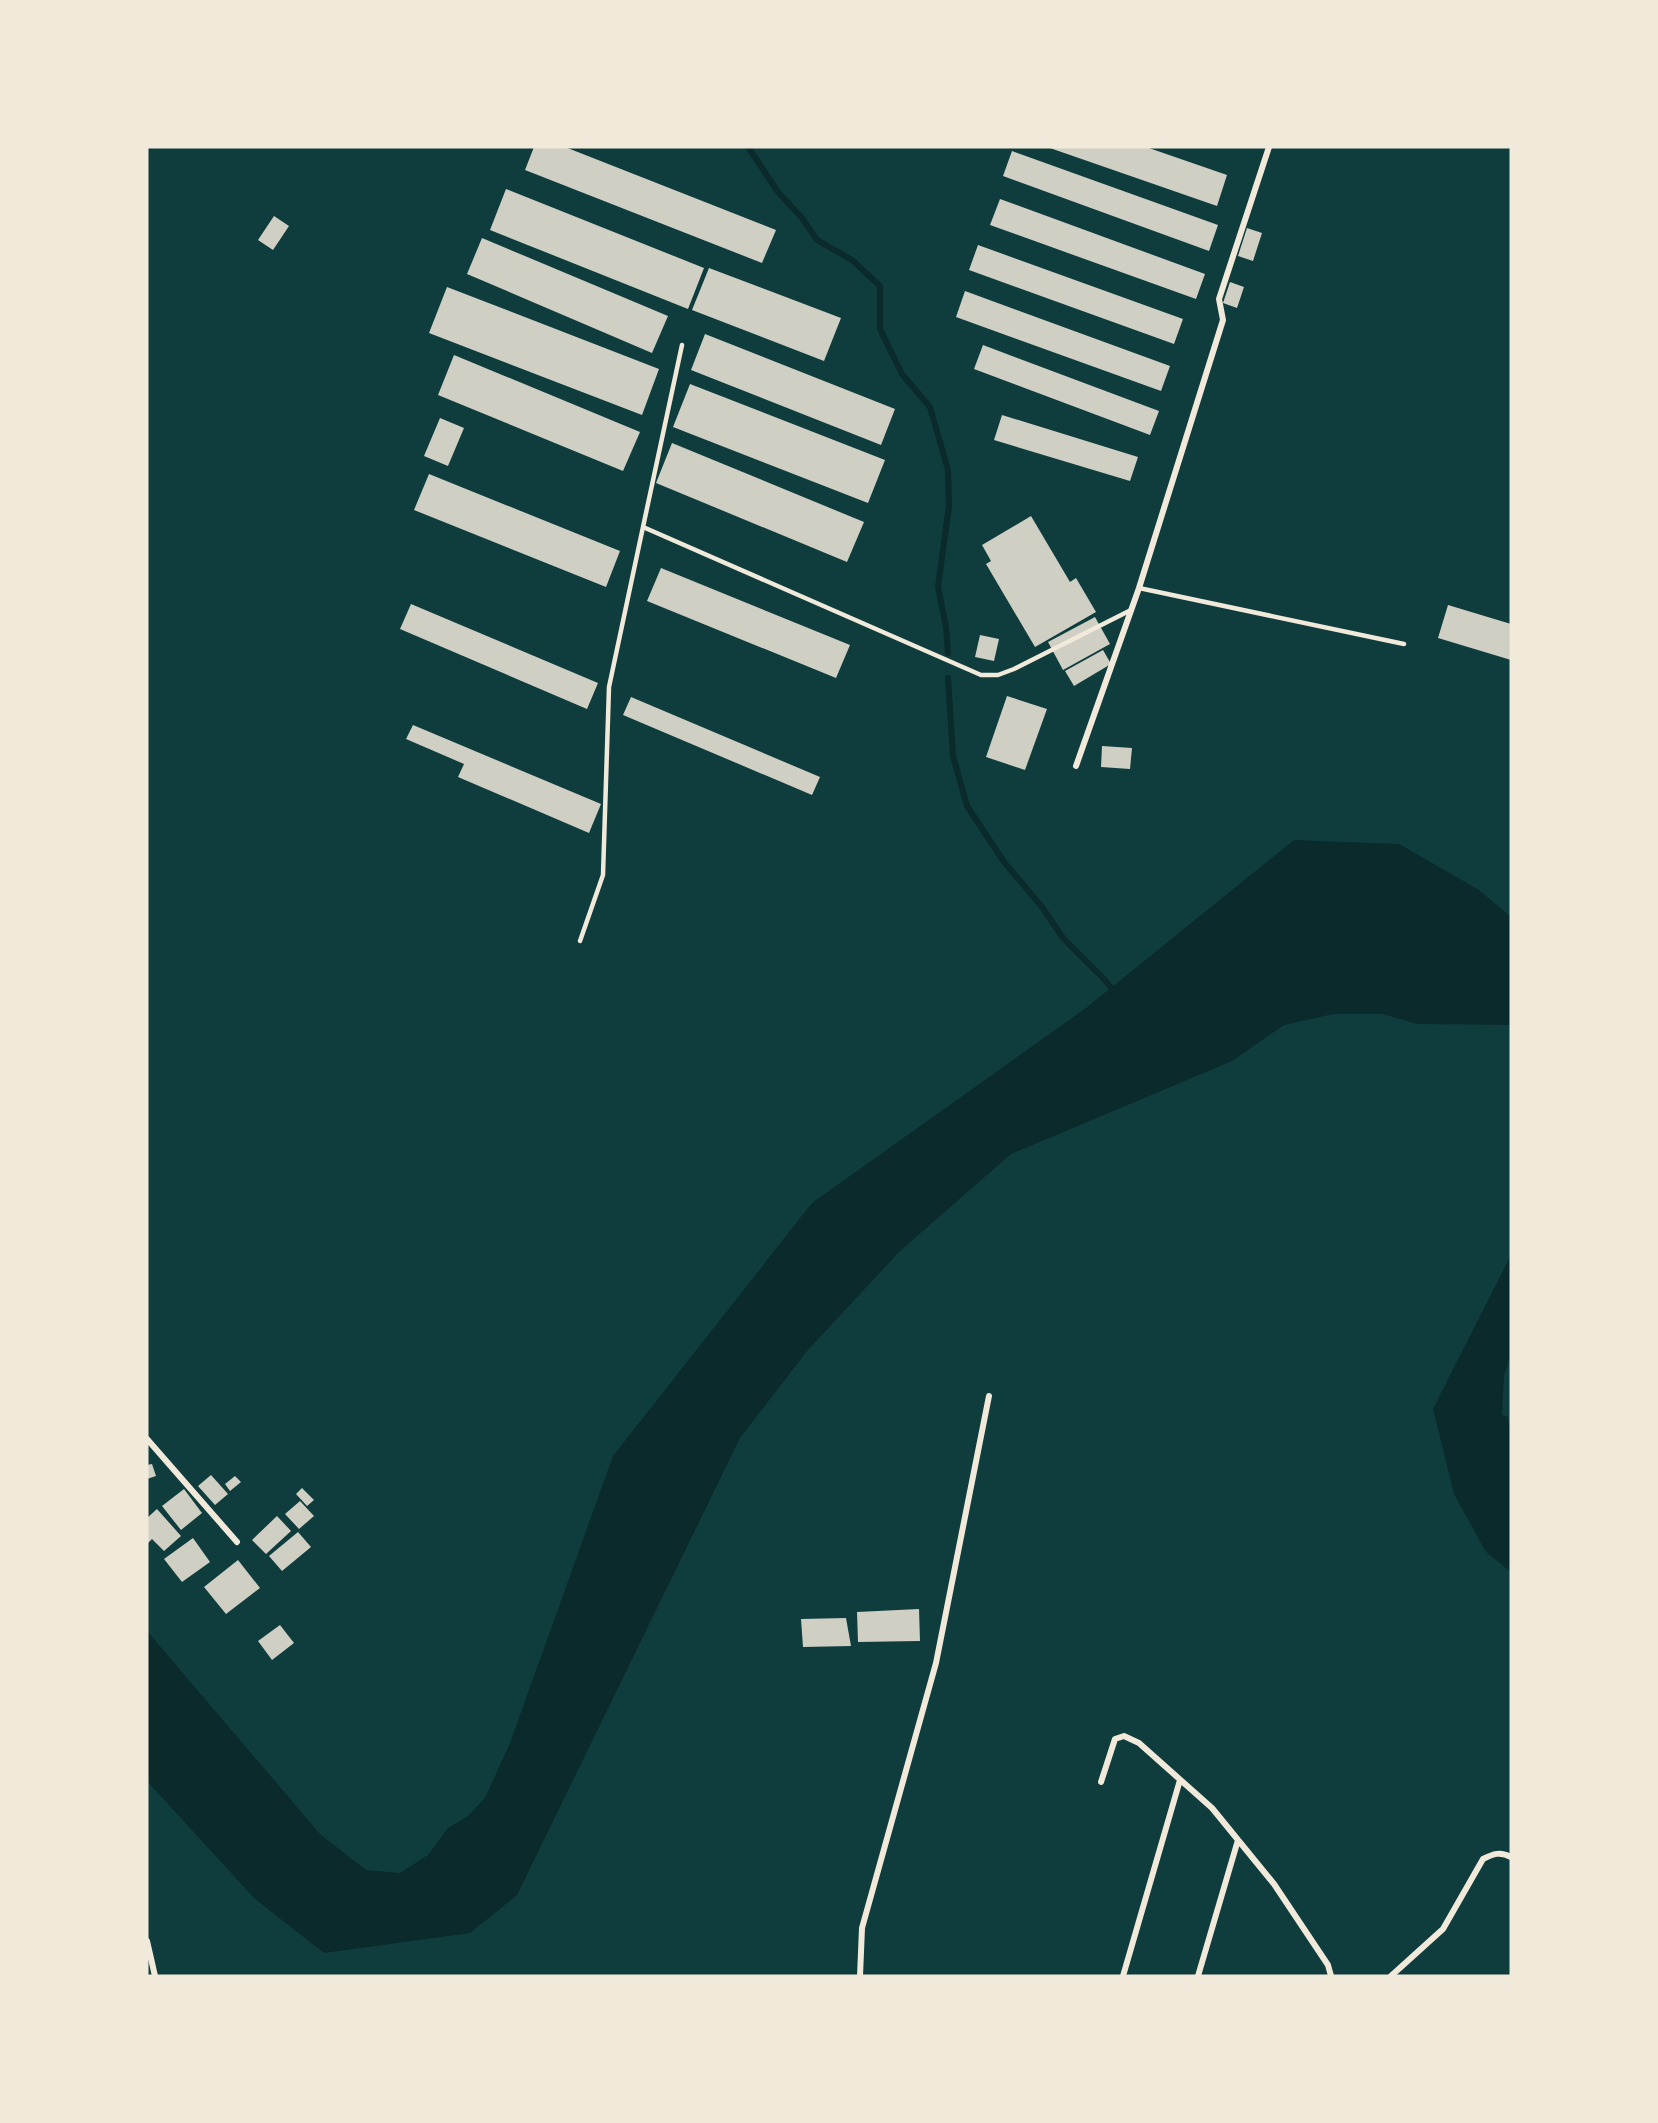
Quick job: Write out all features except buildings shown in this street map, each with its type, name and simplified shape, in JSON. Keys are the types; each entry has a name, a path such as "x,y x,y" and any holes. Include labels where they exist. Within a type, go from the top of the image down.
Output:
{"street":[{"path":"1076,766 1139,588 1223,320 1219,299 1269,147"},
{"path":"860,1976 862,1928 936,1663 989,1396"},
{"path":"147,1439 237,1542"},
{"path":"1101,1782 1115,1739 1124,1736 1139,1743 1212,1808 1274,1884 1328,1965 1331,1976"},
{"path":"1123,1976 1180,1780"},
{"path":"1198,1976 1238,1840"},
{"path":"1391,1976 1443,1929 1483,1859 1494,1853 1511,1857"},
{"path":"147,1941 155,1976"}],"lane":[{"path":"580,941 603,875 609,687 682,345"},
{"path":"643,527 981,675 998,675 1014,669 1131,610"},
{"path":"1139,588 1404,645"}],"water":[{"path":"1294,840 1399,844 1479,890 1511,917 1511,1025 1417,1024 1383,1014 1333,1014 1284,1025 1232,1061 1011,1154 900,1251 807,1351 740,1438 517,1895 470,1933 324,1953 254,1898 147,1781 147,1631 320,1834 366,1870 400,1873 428,1855 448,1828 468,1816 485,1798 510,1743 613,1456 812,1203 1086,1008"},
{"path":"1511,1255 1511,1354 1504,1376 1502,1415 1508,1417 1511,1438 1511,1572 1486,1552 1454,1494 1433,1409"}],"waterway":[{"path":"748,147 778,192 802,218 817,240 852,260 880,286 880,329 902,374 930,407 948,470 949,506 938,587 946,627 948,653"},
{"path":"948,678 953,756 967,806 1004,862 1042,907 1063,938 1116,994"}]}
